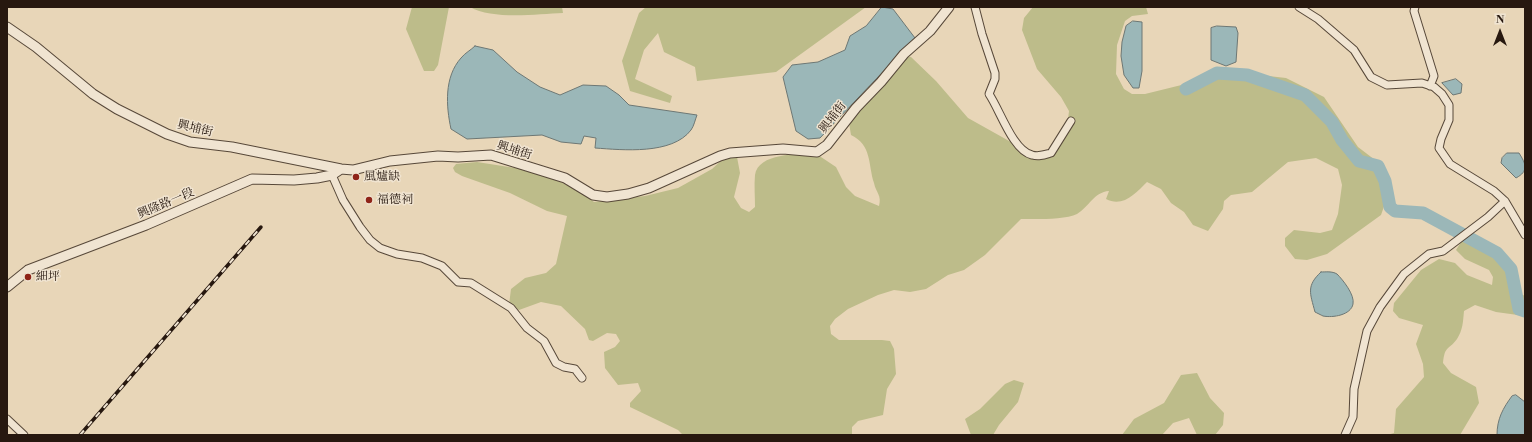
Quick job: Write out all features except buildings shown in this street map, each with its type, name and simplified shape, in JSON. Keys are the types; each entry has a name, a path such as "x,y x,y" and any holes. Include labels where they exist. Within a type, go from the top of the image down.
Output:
{"street":[{"name":"興埔街","path":"7,27 94,94 117,109 167,134 190,142 232,147 353,170 390,162 438,156 458,157 491,155 565,178 593,195 607,197 628,194 649,188 730,153 783,149 818,152 827,145 856,108 882,82 904,54 930,31 949,7"},
{"path":"975,7 995,73 995,79 989,94 1014,141 1030,155 1039,156 1051,153 1071,121"},
{"path":"1299,7 1318,19 1354,50 1371,76 1387,85 1422,83 1434,87 1442,94 1449,106 1449,120 1441,138 1439,148 1450,164 1494,191 1505,201 1525,235"},
{"path":"1414,7 1434,76 1430,86"},
{"path":"309,162 315,171 314,175 309,179"},
{"name":"興隆路一段","path":"7,287 28,270 146,226 252,179 309,179 332,175 341,168"},
{"path":"332,175 343,200 370,240 380,248 397,254 422,258 442,266 458,282 471,283 511,308 527,328 544,341 556,363 564,367 575,369 582,378"},
{"path":"1345,435 1353,417 1354,389 1368,331 1380,307 1404,274 1429,254 1442,251 1488,217 1505,201"},
{"path":"7,419 24,435"}],"shaded area":[{"path":"412,7 449,7 438,65 434,71 424,71 406,29"},
{"path":"470,7 562,7 563,13 502,15 490,14"},
{"path":"646,7 866,7 776,72 697,81 695,67 664,52 658,33 644,50 635,79 672,96 670,103 630,91 622,61 639,13"},
{"path":"1033,7 1146,7 1148,14 1132,16 1125,21 1117,45 1116,74 1124,89 1132,94 1145,94 1226,74 1251,74 1286,78 1324,97 1358,147 1379,163 1386,179 1388,195 1381,215 1327,254 1307,260 1295,259 1285,246 1285,238 1294,230 1320,233 1332,230 1338,214 1342,185 1338,169 1316,158 1288,162 1252,192 1231,195 1224,201 1223,209 1208,231 1193,225 1184,212 1171,203 1161,189 1147,182 1134,195 1118,202 1106,199 1109,191 1099,194 1081,211 1072,216 1050,219 1021,219 985,255 964,270 948,275 926,289 910,292 894,290 878,295 848,309 835,319 830,326 831,334 839,340 890,341 894,349 896,374 887,389 883,415 858,421 852,427 852,435 683,435 678,430 630,407 630,403 641,391 638,383 618,385 605,368 604,352 615,347 620,341 616,334 607,333 593,341 589,340 585,329 561,306 541,302 519,310 509,305 511,289 525,278 546,273 556,264 567,216 547,211 510,193 462,176 455,172 453,168 456,164 477,162 541,172 584,194 594,202 645,196 678,188 712,169 724,158 737,157 740,173 734,197 741,208 749,212 755,207 755,175 763,162 780,156 815,153 836,167 846,187 855,196 879,206 879,197 866,150 858,139 851,135 849,123 906,56 911,57 936,81 968,118 1027,151 1048,154 1066,137 1069,111 1061,97 1037,69 1022,30 1024,18"},
{"path":"1463,239 1479,243 1513,265 1513,290 1525,296 1525,316 1496,312 1475,305 1464,311 1460,332 1454,343 1447,349 1443,363 1451,373 1476,387 1479,403 1460,435 1387,435 1394,433 1396,409 1424,377 1423,364 1416,344 1423,325 1399,318 1393,311 1394,303 1421,270 1439,259 1455,263 1467,275 1492,285 1493,277 1489,270 1465,259 1456,250"},
{"path":"1197,373 1210,398 1224,413 1223,425 1215,435 1197,435 1189,418 1173,423 1162,435 1122,435 1134,419 1164,403 1181,375"},
{"path":"1014,380 1024,383 1018,402 999,425 993,435 971,435 965,419 980,409 1005,384"}],"water":[{"path":"882,7 893,9 915,38 820,138 808,139 796,131 783,77 792,65 818,62 845,50 850,36 866,26"},
{"path":"1133,21 1142,22 1142,71 1139,88 1133,88 1124,75 1121,56 1122,42 1126,26"},
{"path":"1217,26 1236,27 1238,33 1236,62 1226,66 1211,60 1211,28"},
{"path":"475,46 493,50 517,72 540,87 560,95 583,85 606,86 619,95 629,105 697,115 694,125 683,138 672,144 633,150 595,148 596,138 584,136 581,144 561,142 542,135 467,139 451,129 447,101 449,83 455,66 463,56"},
{"path":"1456,79 1462,84 1461,93 1453,95 1442,83"},
{"path":"1507,153 1519,153 1525,164 1525,170 1516,178 1501,163 1502,158"},
{"path":"1321,272 1331,272 1337,274 1348,288 1353,300 1352,308 1349,311 1341,315 1327,317 1315,312 1310,290 1313,281"},
{"path":"1516,395 1525,402 1525,435 1497,435 1499,419 1503,409 1512,396"}],"waterway":[{"path":"1186,89 1217,73 1247,75 1305,95 1332,122 1342,140 1359,161 1378,166 1385,181 1390,207 1395,211 1423,213 1497,253 1511,269 1519,309 1525,311"}],"railway":[{"path":"80,435 261,227"}],"place":[{"name":"風爐缺","path":"356,177"},
{"name":"福德祠","path":"369,200"},
{"name":"細坪","path":"28,277"}]}
